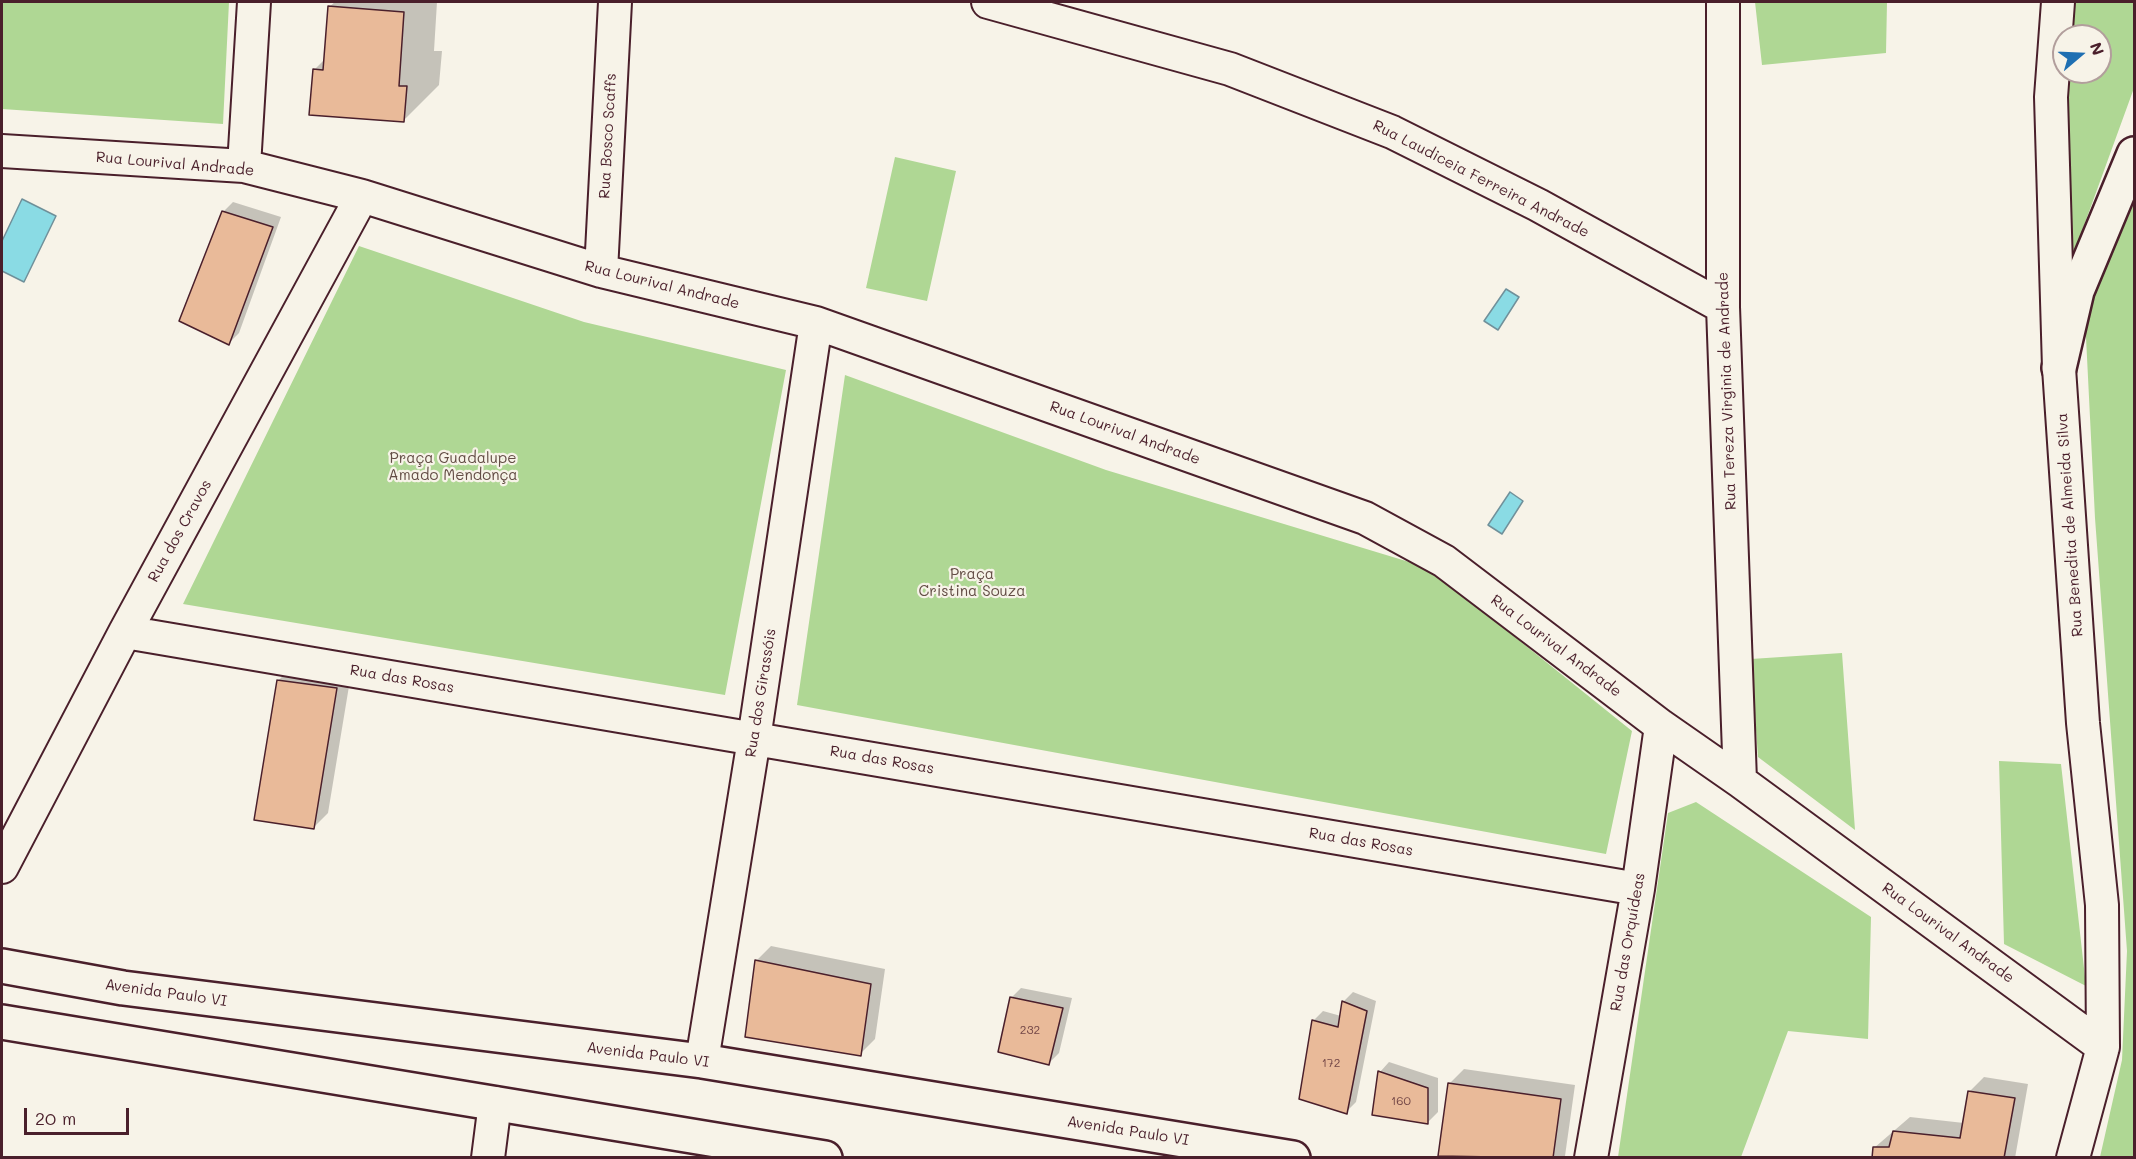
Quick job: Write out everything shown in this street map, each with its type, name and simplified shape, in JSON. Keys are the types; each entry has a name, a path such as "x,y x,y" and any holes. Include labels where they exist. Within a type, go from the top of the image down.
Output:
{"main road":[{"path":"2059,368 2078,291 2134,154"},
{"name":"Avenida Paulo VI","path":"2,966 123,988 702,1061 1293,1158"},
{"path":"2,1022 825,1158"}],"street":[{"path":"244,166 254,2"},
{"name":"Rua Bosco Scaffs","path":"601,271 615,2"},
{"name":"Rua Laudiceia Ferreira Andrade","path":"988,2 1230,69 1392,132 1538,205 1724,307"},
{"name":"Rua Tereza Virginia de Andrade","path":"1723,2 1724,307 1740,781"},
{"name":"Rua Benedita de Almeida Silva","path":"2058,2 2051,97 2059,368 2083,723 2102,905 2103,1047 2073,1158"},
{"name":"Rua Lourival Andrade","path":"2,151 244,166 362,196 601,271 816,323 1365,519 1444,561 1661,726 1740,781 2103,1047"},
{"name":"Rua dos Cravos","path":"2,867 125,632 362,196"},
{"name":"Rua dos Girassóis","path":"702,1061 754,738 816,323"},
{"name":"Rua das Rosas","path":"125,632 1638,889"},
{"name":"Rua das Orquídeas","path":"1591,1158 1638,889 1661,726"},
{"path":"488,1158 495,1103"}],"green space":[{"path":"2,2 229,2 223,124 2,109"},
{"path":"1755,2 1887,2 1886,53 1762,65"},
{"path":"2073,2 2134,2 2134,88 2066,275 2067,84 2112,84 2112,24 2070,24"},
{"path":"895,157 956,171 927,301 866,288"},
{"path":"2134,203 2134,1157 2100,1157 2122,1060 2127,951 2095,518 2085,317"},
{"name":"Praça Guadalupe Amado Mendonça","path":"359,246 584,322 786,370 725,695 183,604"},
{"name":"Praça Cristina Souza","path":"845,375 1106,470 1429,568 1632,731 1606,854 797,705"},
{"path":"1842,653 1855,830 1758,757 1751,659"},
{"path":"1999,761 2061,764 2086,986 2004,944"},
{"path":"1696,802 1871,917 1868,1039 1788,1031 1741,1157 1618,1157 1668,813"}],"water":[{"path":"22,199 56,216 24,282 2,271 2,241"},
{"path":"1506,289 1519,297 1498,330 1484,321"},
{"path":"1510,492 1523,501 1502,534 1488,525"}],"building":[{"path":"328,6 404,12 399,86 407,86 404,122 309,115 313,69 323,70"},
{"path":"222,211 273,227 229,345 179,321"},
{"path":"277,680 337,688 314,829 254,820"},
{"path":"755,960 871,984 861,1056 745,1037"},
{"path":"1010,997 1063,1008 1049,1065 998,1052"},
{"path":"1342,1001 1367,1011 1347,1114 1299,1099 1312,1020 1338,1027"},
{"path":"1378,1071 1428,1088 1428,1124 1372,1115"},
{"path":"1448,1083 1561,1099 1553,1158 1438,1156"},
{"path":"1968,1091 2015,1098 2004,1158 1872,1158 1873,1147 1889,1147 1893,1131 1960,1138"}]}
